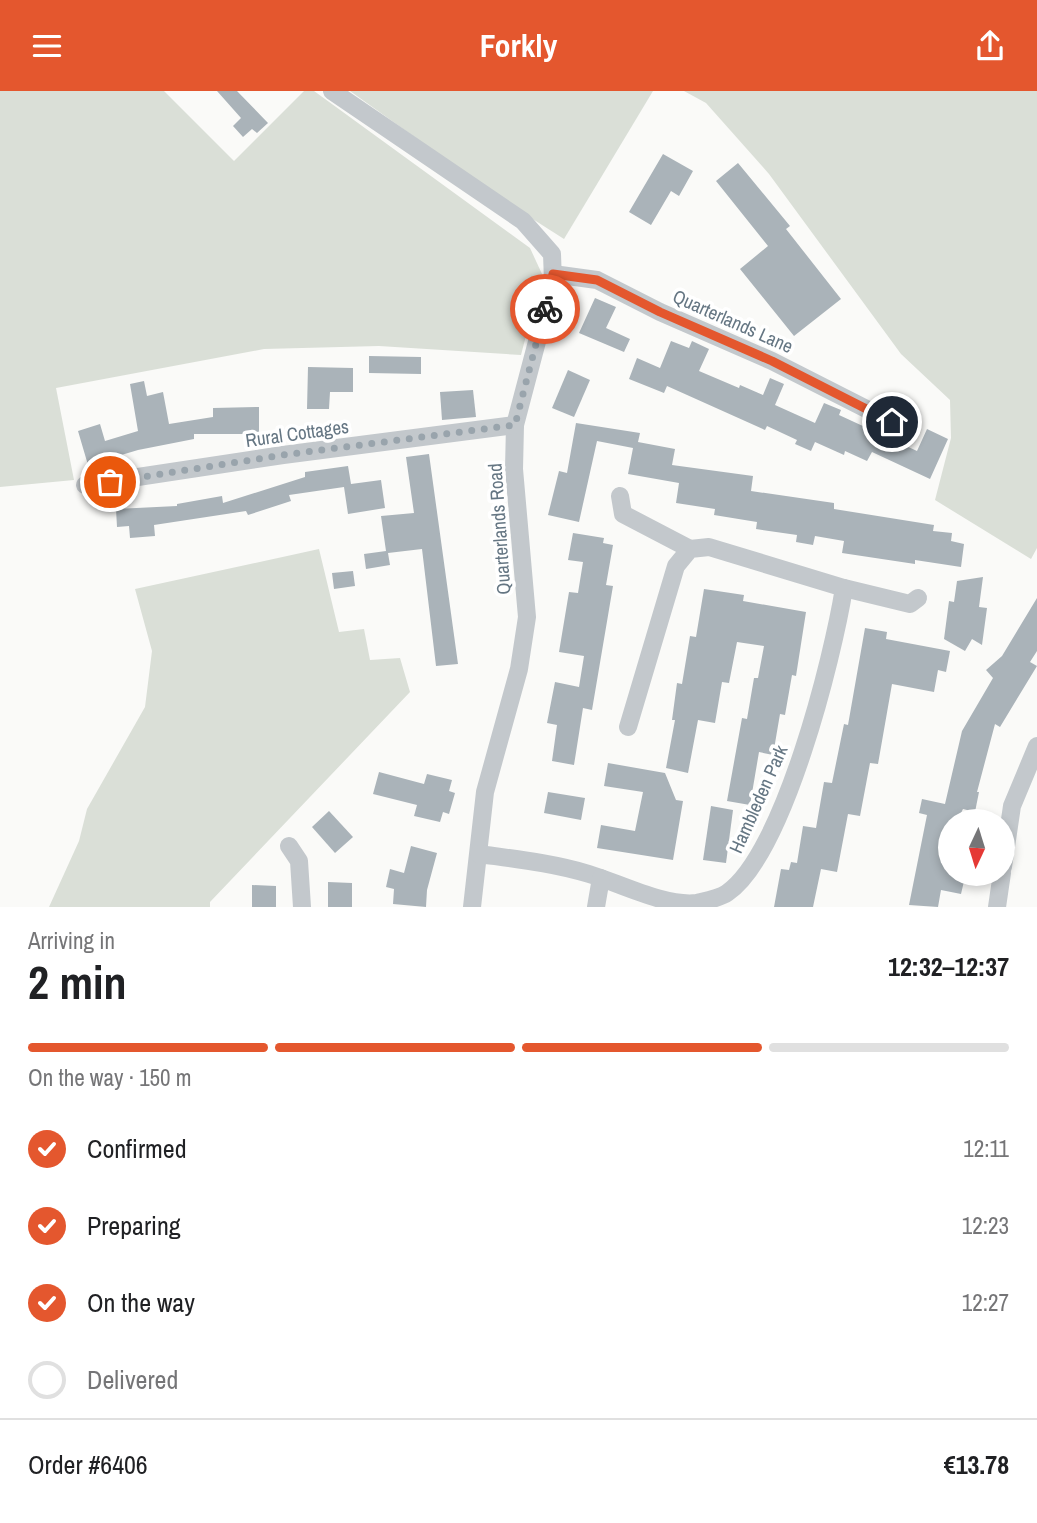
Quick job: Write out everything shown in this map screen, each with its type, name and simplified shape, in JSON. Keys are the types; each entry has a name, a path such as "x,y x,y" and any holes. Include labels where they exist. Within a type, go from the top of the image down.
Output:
{"street":[{"path":"332,91 523,221 552,254 553,274"},
{"name":"Quarterlands Lane","path":"553,274 597,280 660,312 772,361 892,422"},
{"name":"Quarterlands Road","path":"472,907 485,792 519,669 527,617 514,469 515,425 553,274"},
{"name":"Rural Cottages","path":"85,485 283,455 515,425"},
{"path":"620,496 623,514 690,549 709,547 844,588 910,604 918,598"},
{"path":"628,727 676,566 690,549"},
{"name":"Hambleden Park","path":"478,854 527,860 601,878 659,898 695,903 726,895 748,873 771,829 816,717 844,588"},
{"path":"1012,809 1031,774 1037,746"},
{"path":"289,846 299,860 302,907"},
{"path":"596,907 601,878"},
{"path":"996,907 1000,886"}],"shaded area":[{"path":"0,91 164,91 234,161 304,91 314,91 530,248 542,274 521,355 379,346 264,349 56,388 74,480 0,487"},
{"path":"350,91 653,91 564,239 500,198"},
{"path":"684,91 1037,91 1037,548 1031,559 935,500 951,438 950,400 901,354 769,174 706,103"},
{"path":"319,549 339,632 364,629 370,660 400,658 410,692 210,902 210,907 49,907 79,841 87,809 145,707 152,651 135,589"}],"building":[{"path":"217,91 237,91 268,123 257,133 252,129 243,137 233,126 241,118"},
{"path":"663,154 693,171 679,196 671,191 651,225 629,212"},
{"path":"738,163 790,226 786,229 841,299 794,336 740,269 768,246 716,181"},
{"path":"595,298 616,307 606,328 630,339 624,352 579,333"},
{"path":"671,341 689,348 692,341 709,349 699,371 739,388 740,385 763,395 770,378 784,384 775,405 815,423 824,403 841,410 839,415 917,451 927,429 948,439 930,479 872,452 867,461 845,451 844,455 815,442 811,451 795,444 797,440 767,426 765,430 667,386 664,393 629,379 637,358 660,368"},
{"path":"369,356 421,357 421,374 369,373"},
{"path":"308,367 353,368 353,392 330,392 329,409 307,409"},
{"path":"568,370 590,380 574,417 552,408"},
{"path":"144,381 147,396 163,392 169,424 213,417 213,408 259,407 259,434 194,434 194,439 138,450 88,465 78,431 100,424 105,441 138,431 130,384"},
{"path":"473,390 476,417 442,420 440,392"},
{"path":"576,423 640,433 638,442 675,449 672,465 753,476 751,491 834,503 834,509 934,525 933,531 952,533 951,541 964,544 961,567 915,560 915,564 842,553 844,541 815,536 813,545 796,542 797,535 756,529 757,522 714,515 715,509 676,503 679,483 628,474 633,448 597,441 579,522 548,515 559,471 567,473"},
{"path":"429,454 458,664 436,666 422,549 388,553 390,565 366,569 364,554 386,551 381,516 414,513 406,457"},
{"path":"348,466 351,484 381,480 385,508 348,514 344,487 289,495 291,501 248,515 246,511 154,525 155,536 130,538 129,526 117,527 116,509 177,506 222,496 223,503 305,477 305,472"},
{"path":"573,533 604,538 603,543 613,545 606,585 613,586 592,710 583,708 574,765 552,761 557,725 547,723 555,682 579,687 584,656 559,652 569,592 578,593 583,562 568,560"},
{"path":"353,571 355,586 334,589 332,573"},
{"path":"983,577 979,607 987,608 982,645 972,639 965,651 944,639 949,601 954,602 957,581"},
{"path":"704,589 744,595 743,601 806,612 796,676 792,675 785,715 780,714 773,755 759,752 750,805 727,801 742,718 747,719 754,678 758,678 764,646 737,642 729,683 722,682 715,723 698,720 688,773 666,768 675,720 672,720 677,683 682,684 690,636 696,637"},
{"path":"1037,598 1037,651 1030,662 1037,666 1000,727 995,724 977,792 976,809 938,809 938,886 963,886 961,894 941,890 938,907 909,905 927,815 919,813 922,799 945,804 962,731 993,678 986,670 1002,656"},
{"path":"865,628 887,632 886,639 950,651 946,672 938,670 934,692 892,684 878,764 870,763 860,816 848,814 837,872 821,869 813,907 774,907 781,869 789,870 791,862 797,863 803,826 816,828 824,782 832,783 844,724 848,725"},
{"path":"608,763 665,773 676,800 683,801 673,860 597,848 601,825 635,831 643,792 604,786"},
{"path":"379,772 424,784 427,774 452,780 449,791 455,793 449,814 443,812 440,822 414,816 417,805 373,794"},
{"path":"548,792 585,798 581,820 544,813"},
{"path":"711,806 733,810 726,863 703,860"},
{"path":"329,811 353,837 335,853 312,827"},
{"path":"411,846 437,853 427,890 426,907 393,904 394,889 386,887 390,869 404,873"},
{"path":"328,882 352,883 352,907 328,907"},
{"path":"252,885 276,886 276,907 252,907"}],"way so far":[{"path":"110,482 283,455 515,425 545,309"}],"route":[{"path":"545,309 553,274 597,280 660,312 772,361 892,422"}]}
